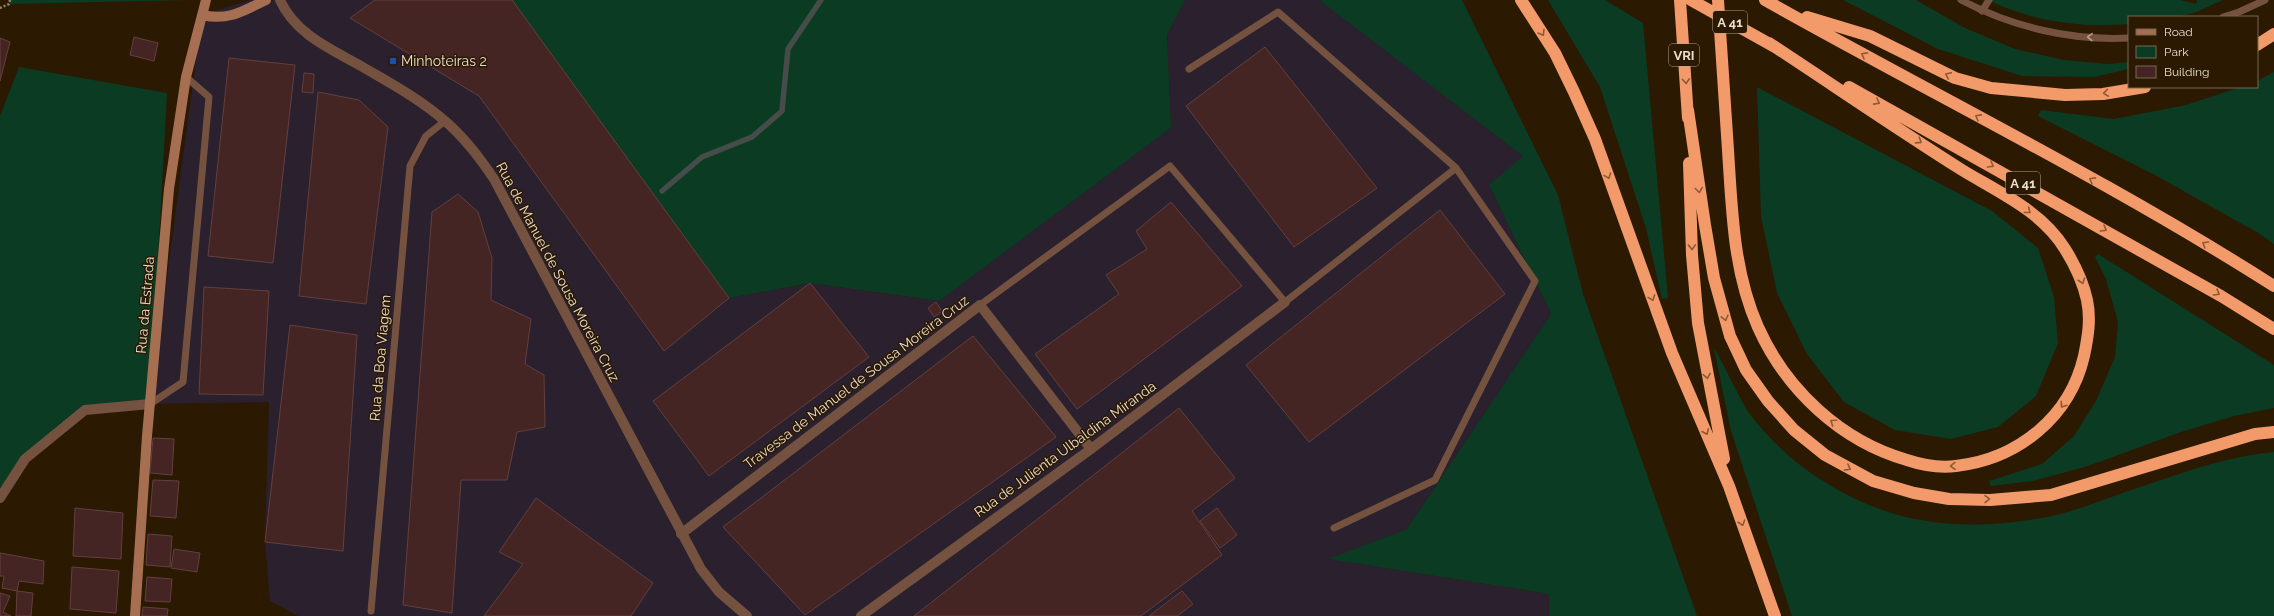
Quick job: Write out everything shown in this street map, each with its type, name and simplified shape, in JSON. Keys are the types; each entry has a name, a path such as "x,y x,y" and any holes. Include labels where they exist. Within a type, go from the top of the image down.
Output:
{"highway":[{"path":"1521,0 1555,53 1595,139 1672,353 1729,486 1775,616"},
{"name":"VRI","path":"1680,0 1688,110"},
{"name":"A 41","path":"1691,0 2048,198 2221,296 2274,329"},
{"path":"1718,0 1733,230 1741,277 1758,326 1774,357 1796,387 1822,415 1854,437 1890,455 1924,465 1953,467 1983,461 2014,448 2040,430 2062,407 2076,383 2083,362 2089,333 2088,303 2081,278 2064,247 2053,232 2024,208 1963,170 1769,43"},
{"name":"A 41","path":"1766,0 2100,184 2193,237 2274,286"},
{"path":"1784,11 1870,36 1955,78 1991,88 2065,95 2103,94 2139,88"},
{"path":"2258,45 2274,34"},
{"path":"2258,46 2274,38"},
{"path":"1688,110 1692,255 1698,323 1729,486"},
{"path":"1688,110 1714,278 1730,336 1746,370 1768,401 1794,430 1825,455 1873,481 1914,493 1949,499 1990,500 2051,494 2255,434 2274,432"}],"street":[{"name":"Rua da Estrada","path":"135,616 150,404 169,189 186,77 206,0"},
{"path":"202,15 216,18 232,16 266,0"},
{"name":"Rua de Manuel de Sousa Moreira Cruz","path":"280,0 290,17 307,35 402,90 445,121 474,150 494,179 681,534 701,569 719,592 747,616"},
{"name":"Rua de Julienta Ulbaldina Miranda","path":"861,616 1091,448 1285,302"},
{"name":"Travessa de Manuel de Sousa Moreira Cruz","path":"681,534 980,305 1091,448"},
{"path":"0,498 25,459 85,410 150,404"}],"lane":[{"path":"1961,0 1982,11 2030,28 2081,36 2128,38"},
{"path":"1982,11 1989,0"},
{"path":"2225,16 2239,12 2265,0"},
{"path":"1189,69 1278,12 1456,168 1535,281 1435,480 1334,528"},
{"path":"150,404 183,382 209,97 186,77"},
{"name":"Rua da Boa Viagem","path":"371,611 410,166 426,136 445,121"},
{"path":"980,305 1170,166 1285,302 1456,168"}],"path":[{"path":"0,8 9,4 10,0"}],"shaded area":[{"path":"250,0 512,0 729,298 810,283 938,301 1171,128 1167,35 1185,0 1319,0 1524,156 1489,185 1551,314 1407,529 1329,559 1549,594 1549,616 298,616 270,601 265,542 269,402 150,404 202,15"}],"green space":[{"path":"10,0 190,0 9,4"},
{"path":"512,0 1185,0 1167,35 1171,128 939,301 810,283 729,298"},
{"path":"1319,0 1462,0 1558,195 1583,294 1697,616 1549,616 1549,594 1328,559 1407,529 1551,314 1489,185 1523,156"},
{"path":"1548,0 1605,0 1643,23 1668,298 1662,299 1646,228 1600,87"},
{"path":"1843,0 1916,0 1965,28 2015,49 2064,60 2108,64 2128,62 2128,69 2094,77 2022,76 1938,49"},
{"path":"1988,0 2180,0 2196,4 2197,0 2223,0 2194,13 2181,16 2128,16 2128,24 2111,25 2075,24 2039,18 2004,7"},
{"path":"19,67 167,93 150,404 85,410 25,459 0,494 0,116"},
{"path":"2274,72 2274,244 2260,234 2155,175 2038,116 2041,110 2114,119 2186,105 2238,88 2258,88 2258,80"},
{"path":"1757,87 1992,211 2038,248 2054,297 2058,343 2036,396 1998,427 1951,439 1895,430 1844,402 1807,354 1777,293 1761,216"},
{"path":"2098,254 2274,365 2274,408 2234,416 2181,432 2088,466 2033,481 1991,486 1989,481 2042,464 2074,436 2096,401 2115,357 2118,322 2106,279 2095,257"},
{"path":"1714,348 1749,413 1782,449 1804,468 1832,487 1861,502 1890,513 1920,520 1950,524 1981,524 2013,522 2047,517 2084,507 2210,464 2274,452 2274,616 1792,616 1731,431"}],"building":[{"path":"375,0 512,0 729,298 664,351 479,96 350,18"},
{"path":"134,37 158,43 154,61 130,55"},
{"path":"0,38 10,42 0,81"},
{"path":"1265,47 1377,188 1294,247 1186,106"},
{"path":"229,58 295,65 273,263 208,256"},
{"path":"304,73 314,74 313,93 302,92"},
{"path":"318,92 359,100 388,127 366,304 299,296"},
{"path":"458,194 478,212 492,258 491,300 531,319 525,364 544,375 545,427 517,432 507,480 461,480 452,613 403,605 432,212"},
{"path":"1171,202 1242,286 1077,409 1035,354 1119,294 1106,275 1147,249 1136,231"},
{"path":"1440,210 1505,294 1309,442 1246,365"},
{"path":"810,283 869,357 709,476 653,401"},
{"path":"204,287 269,291 263,395 199,394"},
{"path":"936,302 942,311 934,317 928,308"},
{"path":"290,325 357,335 343,551 265,542"},
{"path":"973,336 1056,437 805,615 723,527"},
{"path":"1179,408 1235,478 1192,511 1222,555 1141,616 914,616"},
{"path":"153,438 174,439 172,475 150,473"},
{"path":"153,480 179,481 176,518 150,516"},
{"path":"536,498 653,583 631,616 484,616 523,564 499,552"},
{"path":"75,508 123,513 121,559 73,556"},
{"path":"1217,508 1237,535 1220,548 1200,521"},
{"path":"148,534 172,536 170,567 146,565"},
{"path":"174,549 200,553 197,572 171,568"},
{"path":"0,553 44,561 43,584 19,581 17,591 2,588 4,576 0,576"},
{"path":"72,567 119,571 116,613 70,609"},
{"path":"147,577 172,579 170,602 145,601"},
{"path":"17,591 33,593 31,616 16,616"},
{"path":"1182,591 1193,604 1177,616 1149,616"},
{"path":"0,593 10,596 3,612 11,616 0,616"},
{"path":"143,607 168,609 167,616 142,616"}],"waterway":[{"path":"662,191 702,157 752,137 782,111 788,49 821,0"}],"place":[{"name":"Minhoteiras 2","path":"393,61"}]}
